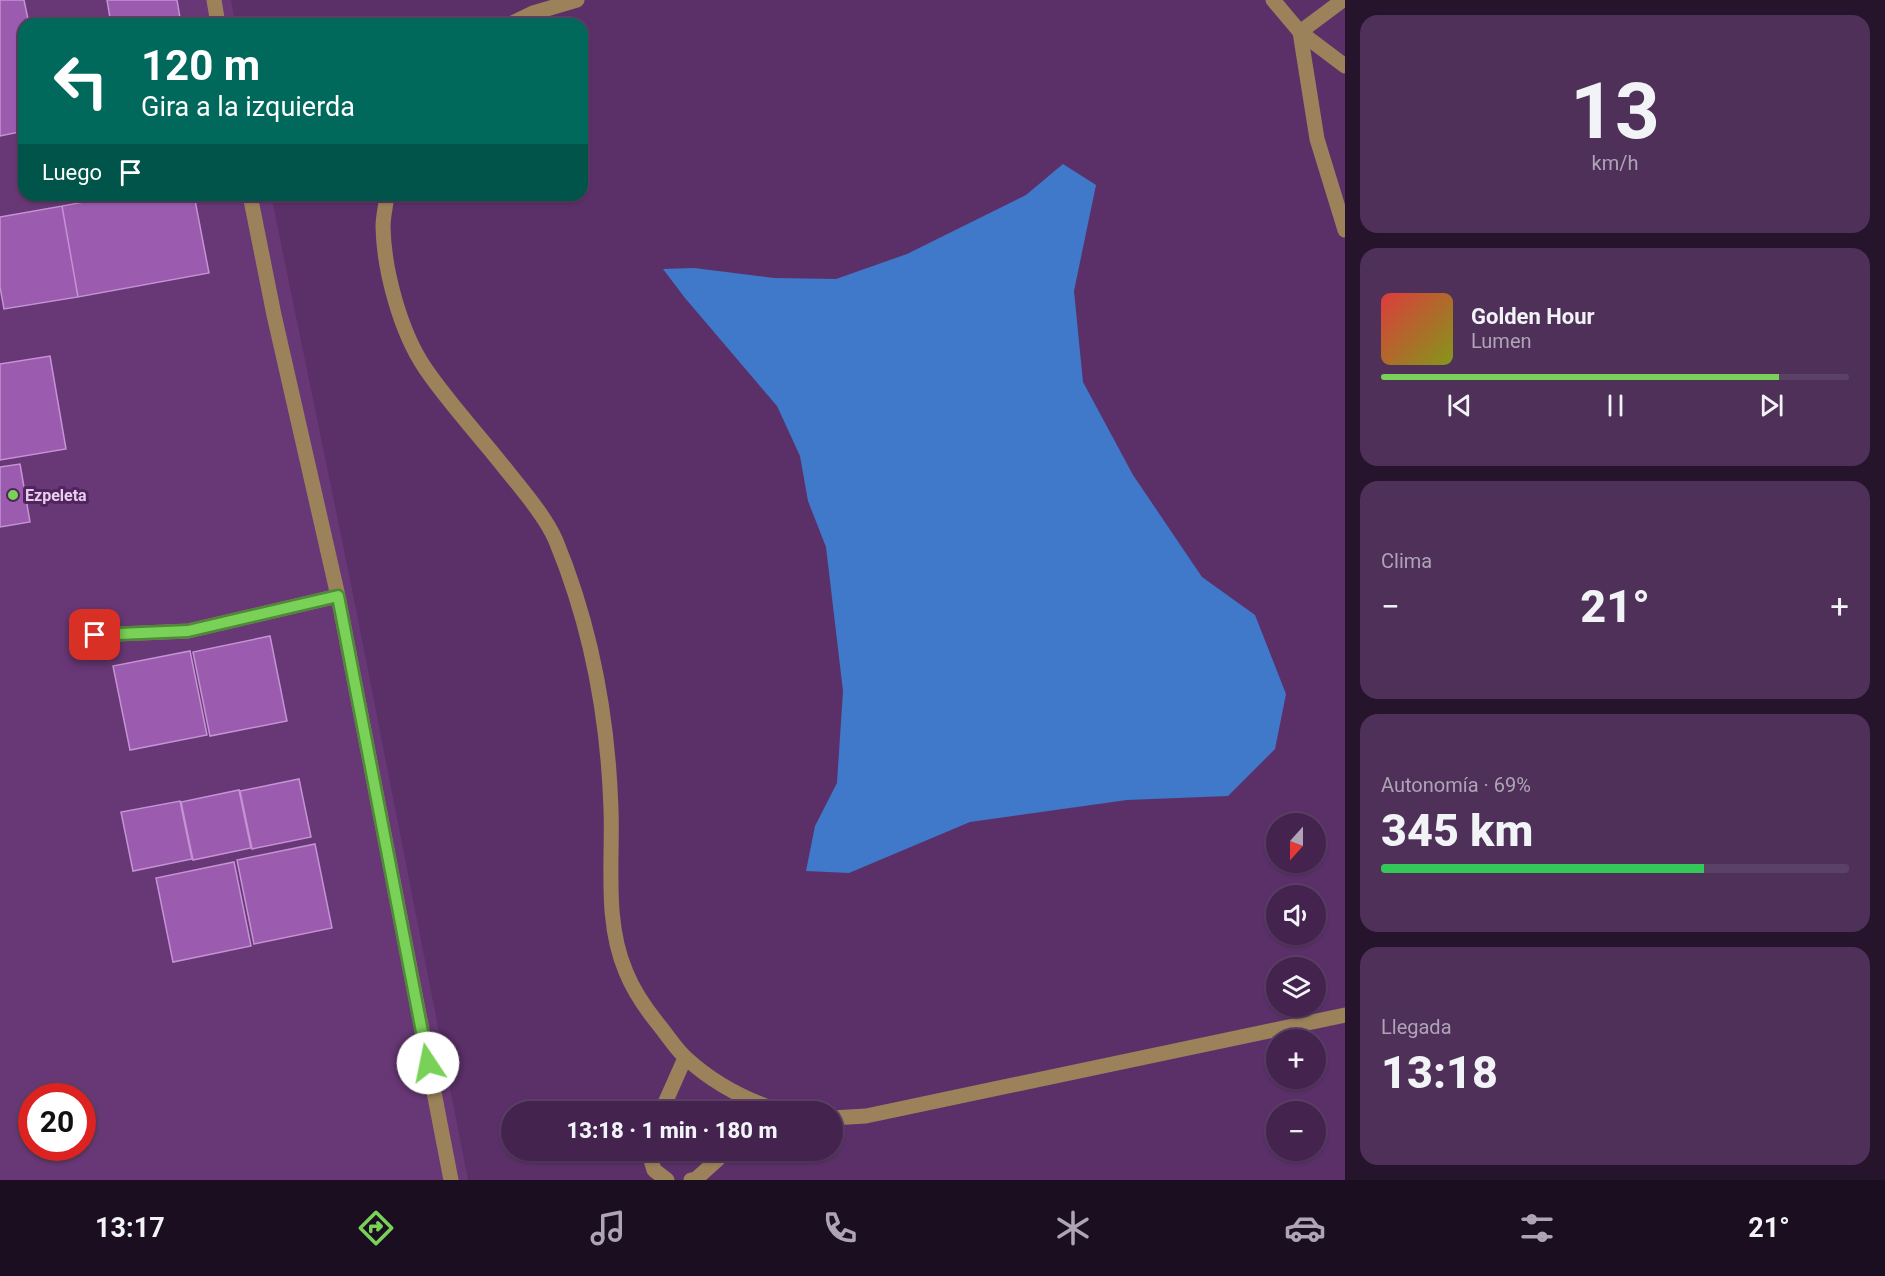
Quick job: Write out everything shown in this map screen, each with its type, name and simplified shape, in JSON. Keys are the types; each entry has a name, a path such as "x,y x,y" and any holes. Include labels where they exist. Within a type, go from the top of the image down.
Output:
{"street":[{"path":"214,0 217,18"},
{"path":"523,18 577,0"},
{"path":"1273,0 1300,32 1345,66"},
{"path":"1300,32 1342,0"},
{"path":"1300,32 1317,139 1345,230"},
{"path":"251,201 274,315 338,596 451,1180"},
{"path":"386,201 383,226 388,271 409,341 425,368 522,490 554,536 575,589 589,639 606,739 611,808 612,910 617,943 625,970 642,1004 685,1058 724,1086 753,1101"},
{"path":"95,635 188,631 338,596"},
{"path":"843,1117 866,1116 1345,1015"},
{"path":"666,1101 685,1058"},
{"path":"651,1161 654,1170 667,1180"},
{"path":"692,1180 716,1161"}],"shaded area":[{"path":"0,0 231,0 234,18 18,18 18,201 272,201 352,589 468,1180 0,1180"}],"water":[{"path":"1063,164 1096,185 1074,291 1083,382 1133,475 1202,577 1255,615 1286,694 1275,749 1228,796 1127,800 970,822 849,873 806,871 815,826 837,783 843,691 826,547 808,501 800,456 777,406 663,269 694,268 774,278 836,279 907,254 1026,195"}],"building":[{"path":"0,0 24,0 28,18 18,18 18,132 0,136"},
{"path":"107,0 177,0 180,18 110,18"},
{"path":"89,201 195,201 209,273 78,297 62,206"},
{"path":"62,206 78,297 4,309 0,287 0,217"},
{"path":"50,356 66,449 0,460 0,364"},
{"name":"Ezpeleta","path":"20,464 30,522 0,527 0,467"},
{"path":"270,636 287,721 210,736 193,652"},
{"path":"190,651 207,735 130,750 113,666"},
{"path":"299,779 311,837 252,849 240,791"},
{"path":"239,790 251,848 193,860 181,802"},
{"path":"180,801 192,859 133,871 121,812"},
{"path":"315,844 332,928 254,944 237,860"},
{"path":"234,862 251,946 173,962 156,878"}],"place":[{"name":"Ezpeleta","path":"13,495"}],"route":[{"path":"95,635 188,631 338,596 428,1063"}]}
